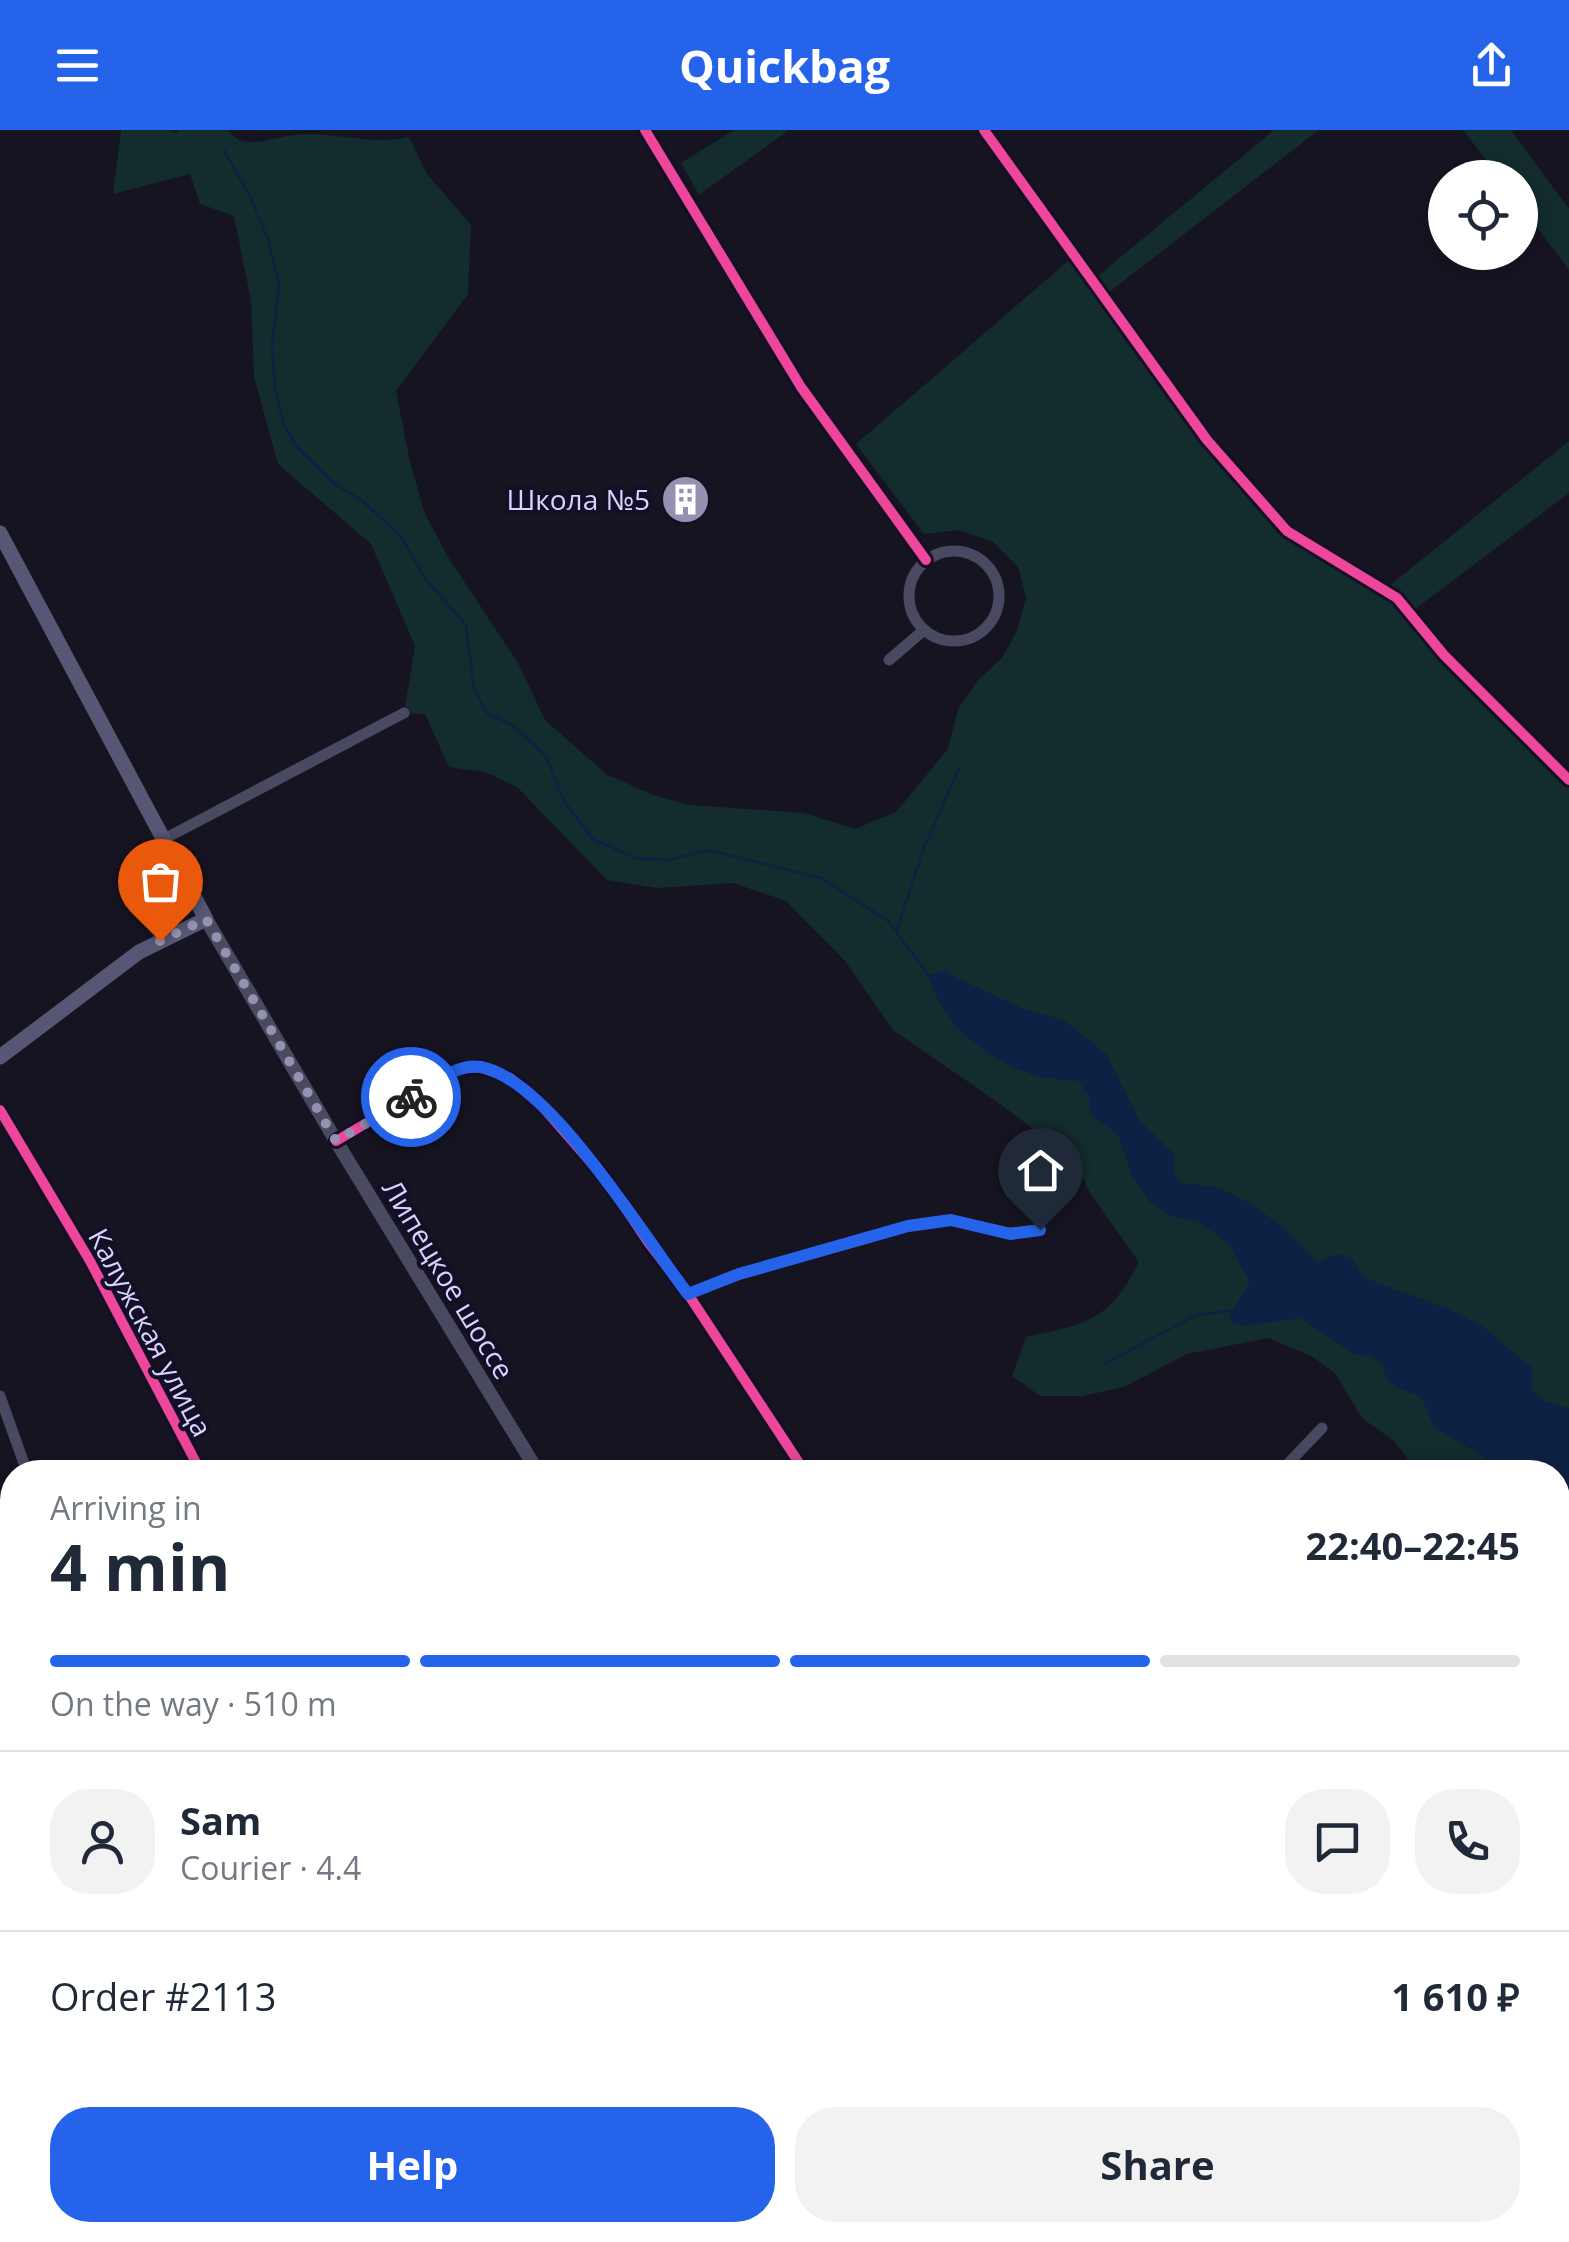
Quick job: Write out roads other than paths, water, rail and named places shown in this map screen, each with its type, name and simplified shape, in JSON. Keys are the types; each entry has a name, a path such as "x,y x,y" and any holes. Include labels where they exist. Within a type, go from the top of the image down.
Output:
{"main road":[{"name":"Липецкое шоссе","path":"0,533 206,919"},
{"path":"0,1057 139,952 206,919"}],"street":[{"path":"644,130 802,387 926,560"},
{"path":"984,130 1207,440 1287,531 1397,598 1444,654 1569,780"},
{"path":"950,551 974,555 992,572 1000,596 992,620 974,637 948,641 924,630 914,618 909,594 916,572 926,560 950,551"},
{"path":"889,660 924,630"},
{"path":"164,839 404,713"},
{"name":"Липецкое шоссе","path":"206,919 531,1460"},
{"path":"336,1141 458,1069 480,1067 510,1078 541,1105 608,1182 688,1294 796,1460"},
{"name":"Калужская улица","path":"0,1110 90,1261 195,1460"},
{"path":"688,1294 739,1274 908,1226 951,1220 1010,1234 1040,1230"},
{"path":"0,1396 23,1460"},
{"path":"1291,1460 1322,1428"}],"water":[{"path":"942,971 1022,1008 1063,1020 1106,1054 1140,1121 1175,1155 1173,1171 1178,1182 1212,1187 1245,1201 1284,1229 1317,1262 1338,1254 1353,1259 1362,1277 1451,1310 1482,1326 1532,1368 1532,1390 1543,1400 1569,1408 1569,1460 1489,1460 1434,1427 1421,1396 1391,1382 1383,1364 1371,1356 1354,1354 1300,1318 1234,1324 1229,1317 1250,1282 1228,1243 1197,1221 1170,1216 1148,1200 1131,1173 1118,1135 1090,1114 1089,1097 1079,1081 1033,1075 983,1049 955,1025 935,994 929,976"}],"waterway":[{"path":"224,150 268,240 279,284 272,346 275,389 284,425 297,447 336,485 362,500 402,538 425,579 466,625 474,689 487,713 514,726 546,757 564,801 593,839 635,858 669,860 709,850 821,878 888,921 929,976"},
{"path":"897,930 923,850 959,768"},
{"path":"1106,1363 1196,1315 1231,1311"}],"place":[{"name":"Школа №5","path":"685,499"}]}
